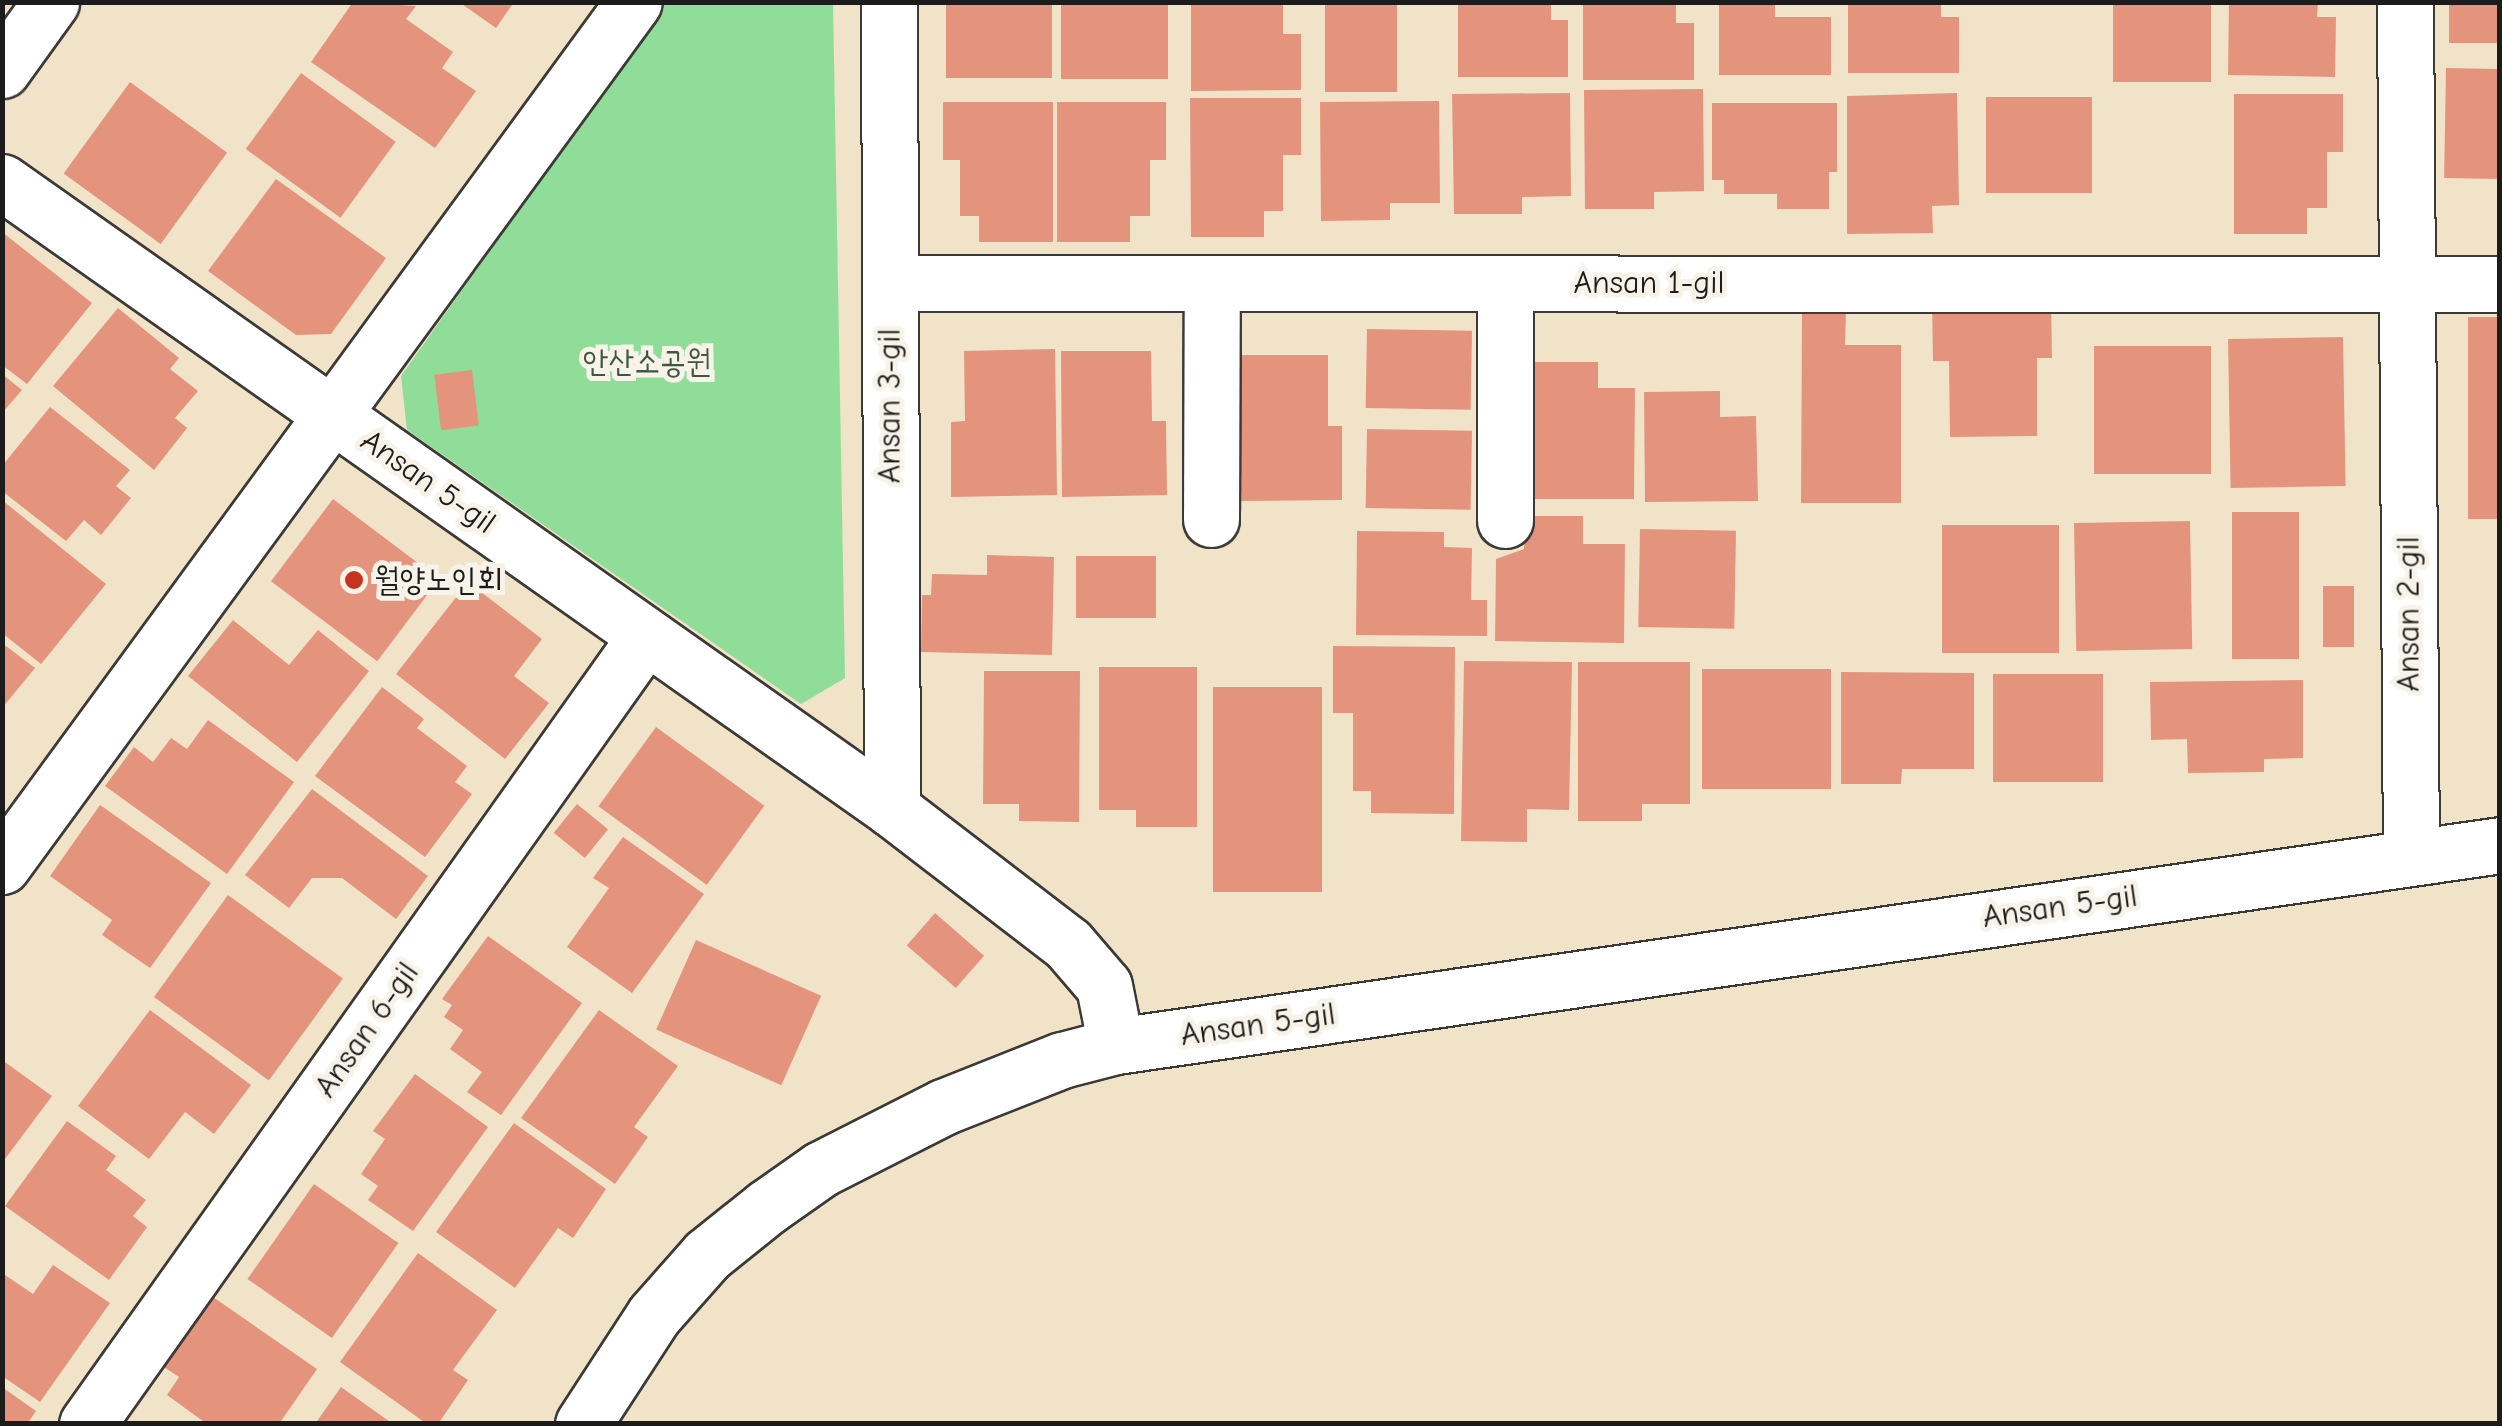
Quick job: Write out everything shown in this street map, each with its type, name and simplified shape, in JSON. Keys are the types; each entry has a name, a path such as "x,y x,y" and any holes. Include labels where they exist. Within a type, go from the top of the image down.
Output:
{"street":[{"path":"2,70 52,2"},
{"name":"Ansan 5-gil","path":"334,416 634,2"},
{"name":"Ansan 3-gil","path":"889,2 892,809"},
{"name":"Ansan 2-gil","path":"2405,2 2411,855"},
{"name":"Ansan 5-gil","path":"2,182 892,809 1092,967 1112,1009 1116,1046 2411,855"},
{"name":"Ansan 1-gil","path":"890,283 2407,284"},
{"path":"1211,519 1212,283"},
{"path":"1504,520 1506,283"},
{"path":"2407,284 2500,284"},
{"path":"2,866 334,416"},
{"name":"Ansan 6-gil","path":"87,1424 646,636"},
{"path":"2411,855 2500,845"},
{"path":"583,1424 654,1315 706,1254 780,1198 943,1108 1116,1046"}],"green space":[{"name":"안산소공원","path":"666,3 833,3 845,678 801,704 407,430 401,376"}],"building":[{"path":"353,2 416,6 406,19 453,52 442,68 476,91 435,148 311,62"},
{"path":"459,2 514,2 496,28"},
{"path":"946,2 1052,2 1052,78 946,78"},
{"path":"1061,2 1168,2 1168,79 1061,79"},
{"path":"1191,2 1283,2 1283,34 1301,34 1301,90 1191,91"},
{"path":"1325,2 1397,2 1397,92 1325,92"},
{"path":"1458,2 1551,2 1551,20 1568,20 1568,77 1458,77"},
{"path":"1583,2 1676,2 1676,23 1694,23 1694,80 1583,80"},
{"path":"1719,2 1775,2 1775,17 1831,17 1831,75 1719,75"},
{"path":"1848,2 1941,2 1941,17 1959,17 1959,73 1848,73"},
{"path":"2113,2 2211,2 2211,82 2113,82"},
{"path":"2229,2 2318,2 2317,17 2336,17 2335,77 2228,75"},
{"path":"2449,2 2500,2 2500,43 2449,43"},
{"path":"2446,68 2500,69 2498,179 2444,178"},
{"path":"301,73 396,142 340,218 246,149"},
{"path":"130,82 227,153 161,244 64,173"},
{"path":"1703,89 1704,191 1654,192 1654,209 1585,209 1584,90"},
{"path":"1570,93 1571,196 1522,197 1522,214 1454,214 1452,94"},
{"path":"1957,93 1959,205 1932,206 1933,233 1847,234 1847,96"},
{"path":"2234,94 2343,94 2343,152 2327,152 2327,208 2307,208 2307,234 2234,234"},
{"path":"1986,97 2092,97 2092,193 1986,193"},
{"path":"1190,98 1301,98 1301,155 1283,155 1283,211 1264,211 1264,237 1191,237"},
{"path":"1439,101 1440,203 1390,203 1390,220 1321,221 1320,102"},
{"path":"943,102 1053,102 1053,242 979,242 979,216 960,216 960,160 943,160"},
{"path":"1057,102 1166,102 1166,160 1150,160 1150,216 1130,216 1130,242 1057,242"},
{"path":"1712,103 1837,103 1837,172 1829,172 1829,209 1777,209 1777,194 1724,194 1724,180 1712,180"},
{"path":"276,179 386,258 331,334 296,335 208,271"},
{"path":"2,232 92,303 27,384 2,365"},
{"path":"2051,301 2052,358 2037,358 2037,436 1950,437 1949,361 1933,361 1932,303"},
{"path":"118,308 179,358 170,369 198,391 175,418 187,428 154,470 53,386"},
{"path":"1802,311 1846,311 1845,345 1901,345 1901,503 1801,503"},
{"path":"2468,317 2500,317 2500,519 2468,519"},
{"path":"1367,329 1472,331 1471,410 1366,408"},
{"path":"2343,337 2346,486 2231,488 2228,339"},
{"path":"2094,346 2211,346 2211,474 2094,474"},
{"path":"1055,349 1057,495 951,497 951,422 965,421 964,351"},
{"path":"1061,351 1151,351 1152,421 1166,421 1167,495 1062,497"},
{"path":"1237,355 1328,355 1328,426 1342,426 1342,500 1238,501"},
{"path":"1524,362 1598,362 1598,388 1635,388 1634,499 1523,499"},
{"path":"472,370 479,426 441,430 434,375"},
{"path":"2,374 22,390 2,413"},
{"path":"1720,391 1720,417 1756,416 1758,501 1645,502 1644,392"},
{"path":"50,407 130,470 116,486 131,498 101,535 84,520 66,541 2,491 2,466"},
{"path":"1367,429 1472,431 1471,510 1366,508"},
{"name":"월양노인회","path":"333,499 439,579 377,661 271,581"},
{"path":"2,500 106,584 41,664 2,633"},
{"path":"2232,512 2299,512 2299,659 2232,659"},
{"path":"1525,516 1583,516 1583,544 1625,544 1624,643 1495,641 1496,559 1524,549"},
{"path":"2190,521 2192,649 2076,651 2074,523"},
{"path":"1942,525 2059,525 2059,653 1942,653"},
{"path":"1640,529 1736,531 1734,629 1638,627"},
{"path":"1357,531 1444,532 1444,547 1472,548 1471,600 1487,600 1487,636 1356,635"},
{"path":"987,555 1054,557 1052,655 921,652 922,595 931,595 932,574 987,575"},
{"path":"1076,556 1156,556 1156,618 1076,618"},
{"path":"468,582 542,639 514,676 549,703 505,759 396,674"},
{"path":"2323,586 2354,586 2354,647 2323,647"},
{"path":"233,620 289,665 318,630 369,671 297,762 188,676"},
{"path":"2,643 35,668 2,708"},
{"path":"1333,646 1455,647 1454,814 1371,813 1371,791 1353,791 1353,713 1333,713"},
{"path":"1464,661 1572,662 1569,810 1527,809 1527,842 1461,841"},
{"path":"1578,662 1690,662 1690,804 1642,804 1642,821 1578,821"},
{"path":"1099,667 1197,667 1197,827 1136,827 1136,810 1099,810"},
{"path":"1702,669 1831,669 1831,789 1702,789"},
{"path":"984,671 1080,671 1079,822 1019,821 1019,804 983,804"},
{"path":"1841,672 1974,673 1974,769 1902,769 1901,784 1841,784"},
{"path":"1993,674 2103,674 2103,782 1993,782"},
{"path":"2303,680 2303,758 2264,759 2264,772 2188,773 2187,739 2151,740 2150,682"},
{"path":"382,687 424,719 417,728 467,766 455,782 472,794 425,857 315,776"},
{"path":"1213,687 1322,687 1322,892 1213,892"},
{"path":"208,720 294,782 227,874 105,786 134,747 153,762 171,738 187,749"},
{"path":"656,727 764,806 707,885 598,806"},
{"path":"312,789 428,876 396,919 342,878 312,878 289,908 245,875"},
{"path":"577,804 608,829 585,858 554,833"},
{"path":"100,805 211,883 150,968 102,935 112,920 50,876"},
{"path":"623,837 704,894 632,993 567,947 609,888 593,878"},
{"path":"228,895 343,978 269,1080 154,997"},
{"path":"935,913 984,956 956,988 907,945"},
{"path":"488,936 582,1003 501,1115 467,1092 482,1072 450,1049 463,1030 444,1017 452,1005 442,999"},
{"path":"696,940 821,996 781,1085 656,1030"},
{"path":"150,1010 251,1085 214,1134 185,1112 149,1159 78,1106"},
{"path":"599,1010 678,1066 634,1127 648,1137 615,1184 521,1118"},
{"path":"2,1060 52,1096 2,1163"},
{"path":"415,1074 488,1127 413,1231 368,1200 378,1186 361,1174 385,1139 373,1131"},
{"path":"67,1121 116,1156 106,1170 146,1200 133,1216 147,1227 109,1280 5,1206"},
{"path":"514,1123 606,1189 573,1238 558,1228 515,1288 436,1232"},
{"path":"314,1184 398,1243 332,1338 247,1279"},
{"path":"418,1253 497,1310 453,1370 468,1380 438,1424 427,1424 340,1362"},
{"path":"53,1265 110,1303 40,1402 2,1376 2,1273 33,1294"},
{"path":"213,1297 317,1369 279,1424 207,1424 167,1395 179,1377 164,1367"},
{"path":"2,1387 36,1411 27,1424 2,1424"},
{"path":"341,1387 393,1424 315,1424"}],"place":[{"name":"월양노인회","path":"354,580"}]}
